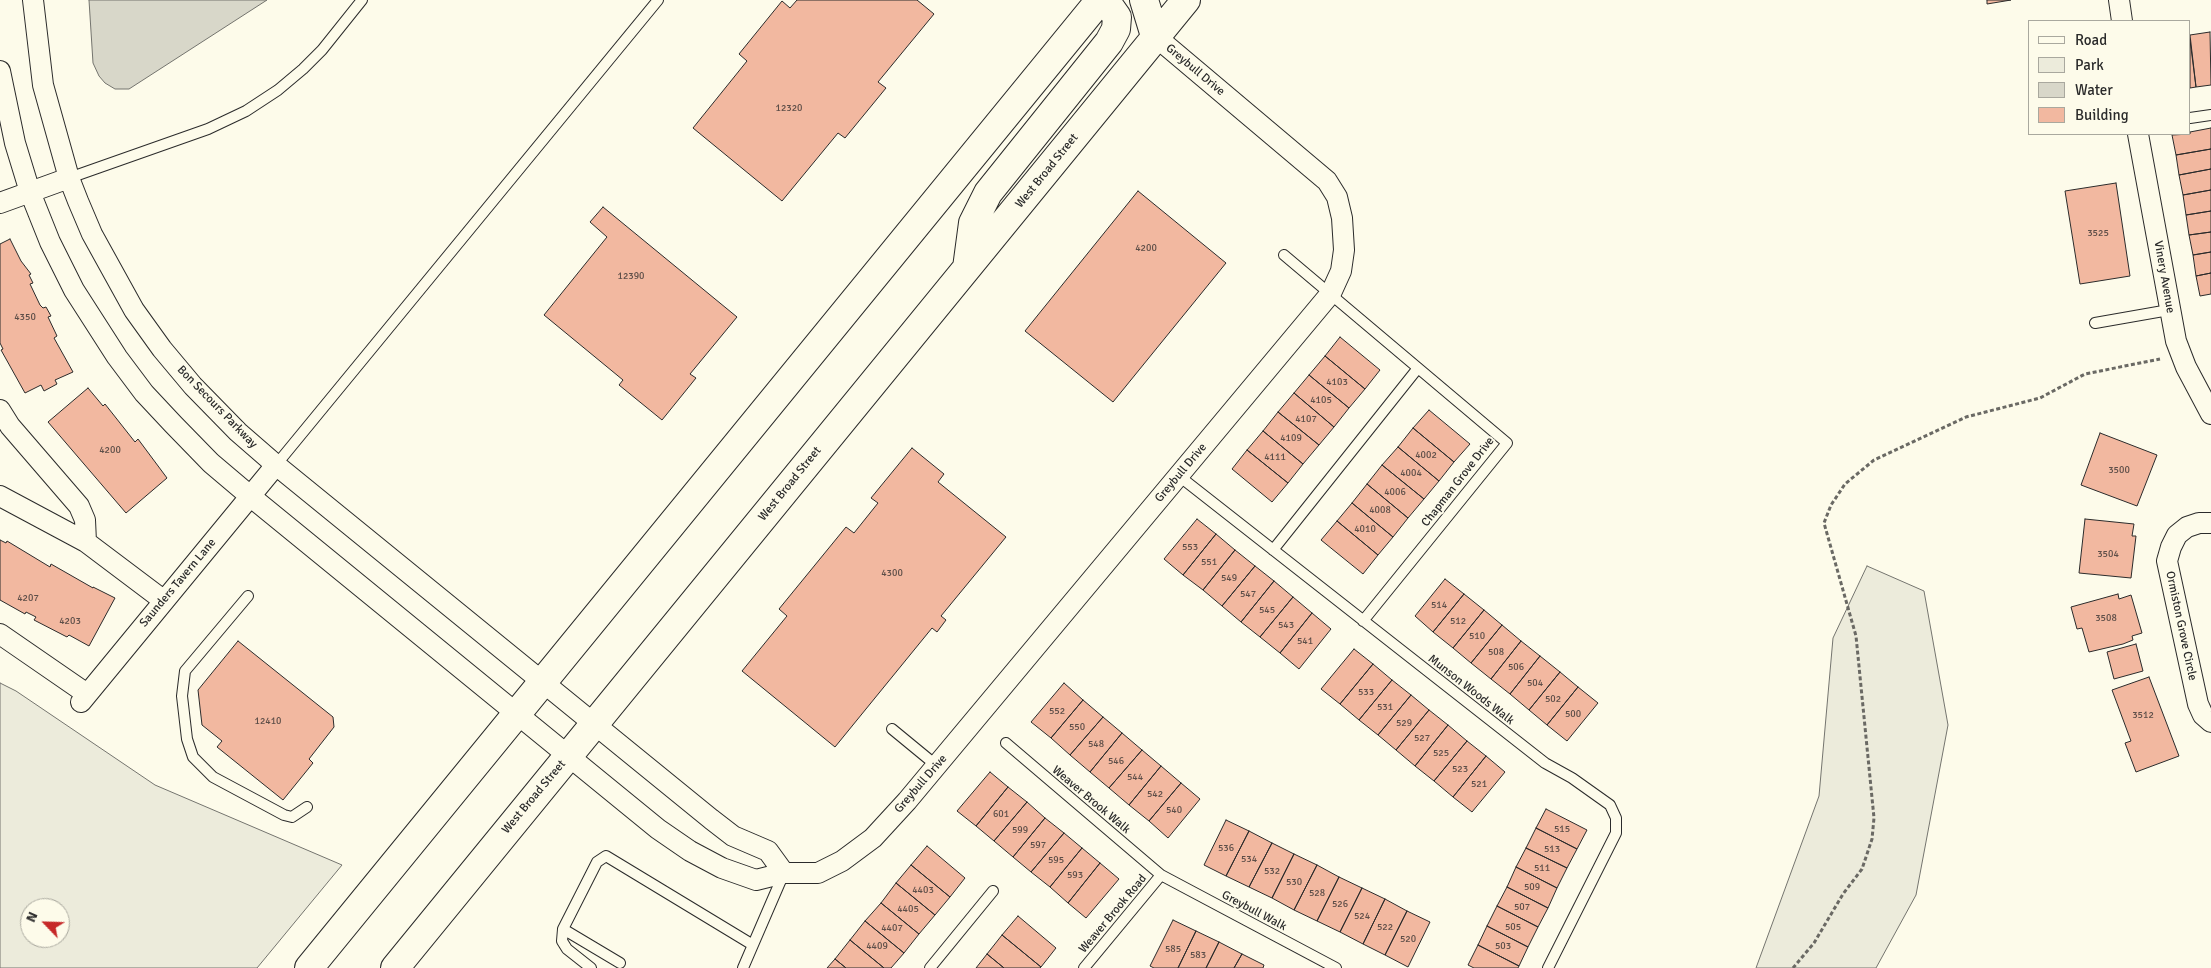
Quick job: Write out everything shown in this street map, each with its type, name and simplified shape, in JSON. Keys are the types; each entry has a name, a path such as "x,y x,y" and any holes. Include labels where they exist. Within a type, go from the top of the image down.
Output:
{"main road":[{"path":"309,968 1100,0"},
{"path":"967,268 973,223 988,193 1109,42 1116,29 1117,16 1105,0"},
{"path":"1144,0 1155,36"},
{"name":"West Broad Street","path":"395,968 1186,0"}],"street":[{"name":"Bon Secours Parkway","path":"33,0 43,85 69,178 92,234 134,310 162,348 193,386 238,432 594,724"},
{"path":"2119,0 2122,20"},
{"name":"Greybull Drive","path":"517,714 658,829 690,852 722,868 756,880 784,872 818,873 842,861 873,838 937,766 1331,293 1341,271 1344,250 1342,218 1338,197 1327,181 1155,36"},
{"path":"0,71 15,143 30,192 50,242 74,290 117,357 144,393 211,462 250,496 517,714"},
{"name":"Vinery Avenue","path":"2138,135 2169,310 2182,355 2211,414"},
{"path":"0,204 69,178"},
{"path":"0,410 10,426 79,506 85,520 86,542"},
{"name":"Saunders Tavern Lane","path":"0,634 84,698 276,465"},
{"path":"0,496 86,542 163,600"},
{"name":"Ormiston Grove Circle","path":"2211,523 2199,523 2186,527 2177,535 2171,547 2168,561 2198,704 2203,715 2211,722"},
{"path":"594,724 733,836 768,851 784,872"}],"lane":[{"path":"69,178 208,128 246,111 278,90 304,68 322,50 362,0"},
{"path":"276,465 658,0"},
{"path":"2191,118 2211,115"},
{"path":"1273,550 1418,368 1284,254"},
{"path":"2095,323 2169,310"},
{"name":"Chapman Grove Drive","path":"1363,621 1507,443 1418,368"},
{"name":"Munson Woods Walk","path":"1179,476 1545,763 1572,778 1610,805 1616,818 1616,833 1548,968"},
{"path":"248,596 185,671 182,696 187,739 193,757 212,777 284,815 292,817 307,807"},
{"path":"892,729 937,766"},
{"name":"Weaver Brook Walk","path":"1006,743 1161,875"},
{"path":"591,968 567,949 562,941 563,929 597,862 606,856 753,945"},
{"path":"743,968 784,872"},
{"name":"Weaver Brook Road","path":"1084,968 1161,875"},
{"name":"Greybull Walk","path":"1161,875 1336,968"},
{"path":"930,968 993,891"},
{"path":"563,929 620,962"}],"path":[{"path":"1793,968 1814,943 1838,902 1862,869 1874,818 1856,636 1824,523 1845,484 1874,460 1966,417 2040,398 2085,374 2182,355"}],"green space":[{"path":"1867,566 1924,591 1948,725 1916,895 1876,968 1756,968 1819,796 1833,638"},
{"path":"0,683 16,691 155,785 342,865 257,968 0,968"}],"water":[{"path":"89,0 267,0 129,89 115,89 105,83 99,76 93,63"}],"building":[{"path":"797,0 917,0 934,14 878,82 886,88 845,138 838,133 782,201 693,128 747,61 739,54 782,1 790,8"},
{"path":"1987,0 2011,0 1987,4"},
{"path":"2210,32 2211,85 2196,87 2191,35"},
{"path":"2191,48 2196,87 2191,88"},
{"path":"2211,128 2211,149 2176,155 2172,135 2191,135 2191,132"},
{"path":"2211,149 2211,169 2179,175 2176,155"},
{"path":"2211,169 2211,190 2183,195 2179,175"},
{"path":"2116,183 2130,276 2080,284 2065,191"},
{"path":"2211,190 2211,211 2186,215 2183,195"},
{"path":"1138,191 1226,263 1113,402 1025,331"},
{"path":"603,207 737,317 690,374 696,378 662,420 619,385 623,380 544,315 607,237 590,222"},
{"path":"2211,211 2211,232 2189,235 2186,215"},
{"path":"2211,232 2211,252 2193,255 2189,235"},
{"path":"10,239 21,261 31,274 29,275 33,283 30,284 40,305 43,308 46,307 51,316 48,317 57,336 54,338 73,372 55,380 57,384 44,391 41,385 25,393 1,350 3,349 0,343 0,244"},
{"path":"2211,252 2211,273 2196,276 2193,255"},
{"path":"2211,273 2211,294 2200,296 2196,276"},
{"path":"1340,337 1380,370 1365,389 1325,356"},
{"path":"1325,356 1365,389 1349,408 1309,375"},
{"path":"1309,375 1349,408 1334,427 1294,393"},
{"path":"88,388 103,406 105,404 135,442 138,439 167,478 126,513 48,422"},
{"path":"1294,393 1334,427 1319,445 1278,412"},
{"path":"1429,410 1470,444 1454,462 1413,428"},
{"path":"1278,412 1319,445 1303,464 1263,431"},
{"path":"1413,428 1454,462 1439,481 1398,447"},
{"path":"1263,431 1303,464 1288,483 1247,450"},
{"path":"2100,433 2157,455 2137,506 2081,485"},
{"path":"1398,447 1439,481 1424,499 1382,465"},
{"path":"912,448 944,474 938,482 1006,537 941,616 946,620 937,632 932,628 835,747 742,671 787,616 779,609 846,527 854,533 878,503 871,498"},
{"path":"1247,450 1288,483 1272,502 1232,469"},
{"path":"1382,465 1424,499 1408,518 1367,484"},
{"path":"1367,484 1408,518 1393,537 1352,503"},
{"path":"1352,503 1393,537 1378,555 1337,521"},
{"path":"1197,519 1216,534 1183,575 1164,559"},
{"path":"2085,519 2134,524 2132,536 2136,536 2131,578 2079,573"},
{"path":"1337,521 1378,555 1363,574 1321,540"},
{"path":"1216,534 1235,550 1203,590 1183,575"},
{"path":"0,540 6,543 7,541 50,567 51,564 115,598 89,646 34,620 36,617 26,612 25,614 0,600"},
{"path":"1235,550 1255,566 1222,606 1203,590"},
{"path":"1255,566 1274,581 1241,622 1222,606"},
{"path":"1445,579 1464,594 1433,632 1415,616"},
{"path":"1274,581 1293,597 1260,637 1241,622"},
{"path":"1464,594 1484,610 1453,648 1433,632"},
{"path":"2118,594 2119,599 2131,595 2142,633 2132,636 2133,640 2123,644 2089,652 2082,628 2077,629 2071,607"},
{"path":"1293,597 1312,613 1280,653 1260,637"},
{"path":"1484,610 1502,625 1471,663 1453,648"},
{"path":"1312,613 1331,629 1299,669 1280,653"},
{"path":"1502,625 1521,641 1491,679 1471,663"},
{"path":"238,641 333,717 334,727 309,759 313,763 283,800 217,747 222,741 202,725 198,690"},
{"path":"1521,641 1540,656 1510,694 1491,679"},
{"path":"2136,644 2143,671 2114,679 2107,652"},
{"path":"1354,649 1373,664 1340,704 1321,689"},
{"path":"1540,656 1560,672 1529,710 1510,694"},
{"path":"1373,664 1392,680 1359,720 1340,704"},
{"path":"1560,672 1578,687 1547,725 1529,710"},
{"path":"2149,677 2179,756 2136,772 2125,743 2131,741 2112,690"},
{"path":"1392,680 1411,695 1378,735 1359,720"},
{"path":"1064,683 1083,700 1051,738 1031,722"},
{"path":"1578,687 1598,703 1567,741 1547,725"},
{"path":"1411,695 1429,710 1396,750 1378,735"},
{"path":"1083,700 1103,717 1070,755 1051,738"},
{"path":"1429,710 1448,725 1415,766 1396,750"},
{"path":"1103,717 1122,733 1090,772 1070,755"},
{"path":"1448,725 1467,741 1434,781 1415,766"},
{"path":"1122,733 1142,750 1109,788 1090,772"},
{"path":"1467,741 1486,756 1453,797 1434,781"},
{"path":"1142,750 1161,766 1129,805 1109,788"},
{"path":"1486,756 1505,772 1472,812 1453,797"},
{"path":"1161,766 1181,783 1149,821 1129,805"},
{"path":"990,772 1008,787 976,826 957,811"},
{"path":"1181,783 1200,799 1168,838 1149,821"},
{"path":"1008,787 1027,802 994,841 976,826"},
{"path":"1027,802 1045,818 1013,857 994,841"},
{"path":"1546,809 1587,830 1577,849 1536,828"},
{"path":"1045,818 1064,833 1031,872 1013,857"},
{"path":"1226,820 1249,831 1226,876 1204,865"},
{"path":"1536,828 1577,849 1567,868 1526,848"},
{"path":"1249,831 1272,843 1249,887 1226,876"},
{"path":"1064,833 1082,848 1050,887 1031,872"},
{"path":"1272,843 1294,854 1272,898 1249,887"},
{"path":"927,846 965,878 950,897 911,865"},
{"path":"1082,848 1100,863 1068,903 1050,887"},
{"path":"1526,848 1567,868 1557,888 1516,867"},
{"path":"1294,854 1317,865 1294,910 1272,898"},
{"path":"1100,863 1119,879 1086,918 1068,903"},
{"path":"911,865 950,897 935,915 896,883"},
{"path":"1317,865 1339,877 1317,921 1294,910"},
{"path":"1516,867 1557,888 1548,908 1507,887"},
{"path":"1339,877 1362,888 1340,932 1317,921"},
{"path":"896,883 935,915 919,934 881,903"},
{"path":"1507,887 1548,908 1538,927 1497,906"},
{"path":"1362,888 1385,899 1363,944 1340,932"},
{"path":"1385,899 1407,911 1385,955 1363,944"},
{"path":"881,903 919,934 904,953 865,921"},
{"path":"1497,906 1538,927 1528,947 1487,926"},
{"path":"1407,911 1430,922 1408,967 1385,955"},
{"path":"1018,916 1056,948 1041,967 1002,935"},
{"path":"1173,920 1196,931 1178,968 1154,968 1150,966"},
{"path":"865,921 904,953 891,968 884,968 850,940"},
{"path":"1487,926 1528,947 1519,966 1478,945"},
{"path":"1196,931 1219,942 1206,968 1178,968"},
{"path":"1002,935 1041,967 1004,968 987,954"},
{"path":"850,940 884,968 846,968 835,959"},
{"path":"1219,942 1242,954 1234,968 1206,968"},
{"path":"1478,945 1519,966 1518,968 1474,968 1468,965"},
{"path":"987,954 1004,968 976,968"},
{"path":"1242,954 1264,965 1263,968 1234,968"},
{"path":"835,959 846,968 827,968"}]}
